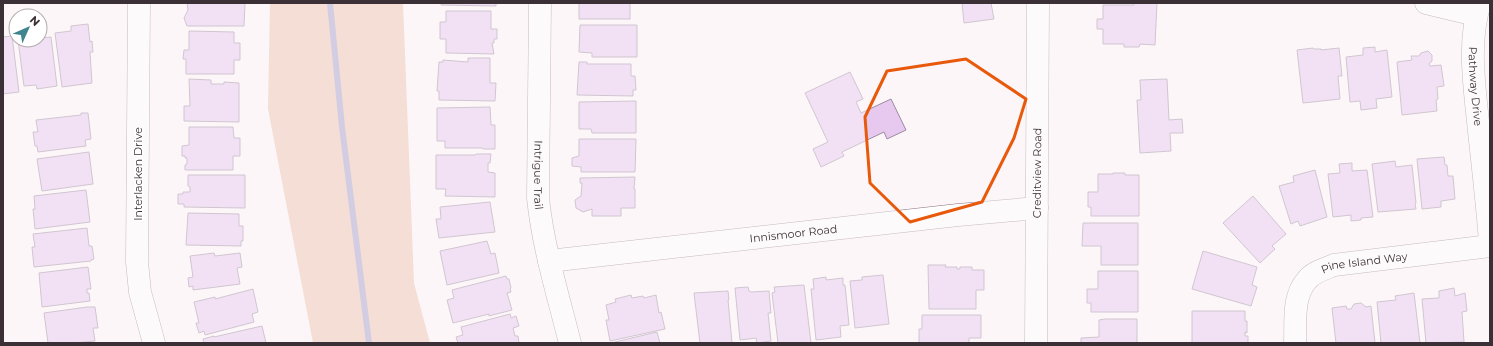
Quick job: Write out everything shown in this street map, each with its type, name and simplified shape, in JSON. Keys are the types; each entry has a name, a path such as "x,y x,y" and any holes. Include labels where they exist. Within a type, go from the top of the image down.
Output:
{"street":[{"name":"Interlacken Drive","path":"139,3 137,262 140,292 154,343"},
{"name":"Intrigue Trail","path":"540,3 538,198 549,261 570,343"},
{"name":"Creditview Road","path":"1036,343 1038,3"},
{"path":"1426,3 1478,9"},
{"name":"Pathway Drive","path":"1478,9 1473,48 1475,87 1490,241"},
{"name":"Innismoor Road","path":"549,261 958,215 1037,208"},
{"name":"Pine Island Way","path":"1295,343 1296,304 1298,294 1307,279 1320,271 1334,265 1490,246"}],"highlighted area":[{"path":"966,59 1026,99 1014,138 982,202 910,222 870,183 865,117 887,71"}],"shaded area":[{"path":"270,3 403,3 414,283 430,343 313,343 268,109"}],"building":[{"path":"187,3 245,3 244,26 187,26 184,18 188,10"},
{"path":"441,3 496,3 496,6 441,5"},
{"path":"579,3 630,3 630,19 579,19"},
{"path":"962,3 991,3 994,19 964,23"},
{"path":"1134,3 1157,3 1155,45 1140,44 1139,47 1124,47 1124,44 1103,44 1103,29 1097,29 1097,19 1103,19 1103,5 1134,5"},
{"path":"446,11 491,11 491,29 497,29 497,39 494,39 494,43 492,43 494,54 446,53 446,39 440,39 440,22 446,22"},
{"path":"88,24 93,52 90,52 92,83 62,87 55,33 71,31 71,26"},
{"path":"580,25 637,25 637,57 592,57 592,53 579,52"},
{"path":"189,31 234,32 234,43 240,43 240,60 234,60 234,74 186,74 186,59 183,59 184,50 189,50"},
{"path":"8,36 8,48 14,48 19,92 3,94 3,37"},
{"path":"48,37 51,37 57,86 37,89 36,85 24,86 19,48 48,48"},
{"path":"1375,47 1375,52 1387,50 1392,97 1376,99 1377,108 1361,110 1360,101 1350,102 1346,57 1363,55 1363,48"},
{"path":"1313,48 1321,50 1339,48 1342,76 1338,76 1340,99 1303,103 1297,50"},
{"path":"1428,51 1432,55 1432,61 1429,64 1430,66 1441,65 1444,86 1437,87 1437,111 1402,115 1397,62 1412,60 1411,56 1419,56 1421,53"},
{"path":"468,58 490,58 490,83 496,83 495,101 439,100 439,91 437,91 439,62 443,62 443,60 468,62"},
{"path":"579,62 587,62 587,64 631,64 631,76 635,76 636,90 633,90 633,96 577,95"},
{"path":"850,72 863,99 856,102 861,113 891,99 906,130 887,139 884,132 842,152 844,156 821,167 813,149 828,142 805,93"},
{"path":"189,79 211,80 211,84 224,84 224,82 239,83 239,122 184,121 184,106 190,106"},
{"path":"1167,79 1169,120 1182,119 1183,133 1170,133 1171,151 1140,153 1137,100 1141,100 1140,80"},
{"path":"636,101 636,133 592,133 591,129 579,129 579,102"},
{"path":"490,107 491,125 495,125 495,149 445,148 445,141 437,141 437,108"},
{"path":"81,113 88,113 91,139 85,140 86,146 38,152 37,146 35,146 33,132 38,132 36,120 81,115"},
{"path":"189,127 233,127 234,138 240,138 240,156 233,156 233,170 185,170 187,158 182,156 182,146 189,145"},
{"path":"579,139 636,139 635,172 581,172 581,167 572,166 572,158 579,156"},
{"path":"89,152 93,184 42,191 37,159"},
{"path":"491,154 490,163 488,163 488,172 495,173 495,197 445,196 446,189 436,189 436,155"},
{"path":"1444,157 1445,165 1447,165 1448,176 1453,176 1455,199 1441,201 1441,207 1422,209 1417,159"},
{"path":"1395,161 1396,167 1412,165 1416,209 1378,212 1372,164"},
{"path":"1352,163 1352,171 1367,170 1373,217 1351,221 1351,215 1333,217 1328,174 1340,173 1339,164"},
{"path":"1315,170 1327,217 1300,226 1298,221 1291,224 1279,186 1294,182 1293,176"},
{"path":"1113,173 1139,175 1139,216 1091,216 1091,207 1088,207 1088,192 1098,192 1098,174"},
{"path":"188,175 245,175 245,208 184,207 184,204 178,204 178,194 190,192 190,187 188,186"},
{"path":"635,177 635,208 621,208 621,216 592,216 592,209 583,212 576,208 575,200 581,196 582,183 580,183 580,178"},
{"path":"86,190 90,222 35,229 33,209 35,209 34,196"},
{"path":"1253,196 1286,234 1272,246 1275,249 1260,263 1223,223"},
{"path":"490,202 495,232 439,238 436,219 441,219 440,207"},
{"path":"188,213 239,214 239,226 243,226 243,241 241,241 241,246 186,245"},
{"path":"1083,223 1138,223 1138,265 1101,265 1101,246 1082,246"},
{"path":"87,228 89,246 92,246 94,259 91,261 34,267 32,247 35,247 33,234"},
{"path":"487,241 491,254 495,253 499,273 447,285 440,251"},
{"path":"1203,251 1257,267 1252,285 1257,287 1251,306 1192,289"},
{"path":"214,253 215,256 240,253 242,267 237,268 240,284 193,290 193,286 189,287 188,278 193,277 190,256"},
{"path":"928,265 946,265 945,267 957,267 957,269 960,269 960,267 972,267 972,270 984,270 984,290 976,290 976,309 929,309"},
{"path":"88,267 91,289 87,289 87,293 89,293 90,301 42,307 39,273"},
{"path":"1098,271 1138,271 1138,312 1091,312 1091,303 1087,303 1087,289 1098,289"},
{"path":"883,275 889,324 855,328 850,281 862,280 862,277"},
{"path":"506,276 507,279 509,279 511,288 511,292 507,293 512,310 453,323 447,300 454,298 452,290"},
{"path":"826,277 826,280 843,278 849,325 840,326 841,337 816,340 811,289 814,289 813,279"},
{"path":"804,285 811,343 778,343 772,293 775,292 774,287"},
{"path":"748,287 749,291 751,292 769,291 771,313 768,313 771,341 757,343 756,338 740,340 735,288"},
{"path":"1454,288 1455,296 1465,293 1467,311 1462,312 1464,342 1426,343 1422,299 1439,298 1439,291"},
{"path":"253,289 258,312 252,314 254,322 205,335 204,331 199,333 196,323 199,323 194,302 215,297 215,299"},
{"path":"728,291 732,343 700,343 694,293"},
{"path":"1414,293 1420,343 1381,343 1377,302 1396,300 1395,296"},
{"path":"631,295 632,298 643,296 644,298 656,295 659,313 661,312 665,329 610,341 606,320 609,320 606,305 616,302 615,299"},
{"path":"1361,303 1366,307 1371,306 1375,343 1336,343 1332,308 1346,306 1347,309 1351,309 1354,304"},
{"path":"95,307 98,328 93,328 95,341 48,343 44,313"},
{"path":"1192,311 1245,311 1247,333 1245,332 1245,336 1248,336 1248,343 1192,343"},
{"path":"510,314 511,318 516,316 519,326 513,328 515,336 518,336 519,343 458,343 456,337 463,335 461,327"},
{"path":"922,315 981,315 981,338 969,338 969,343 919,343 919,329 922,329"},
{"path":"1137,319 1137,343 1081,343 1081,338 1099,337 1099,320"},
{"path":"262,326 266,343 204,343 203,339"},
{"path":"657,332 660,343 611,343"}],"waterway":[{"path":"330,3 342,127 369,343"}]}
